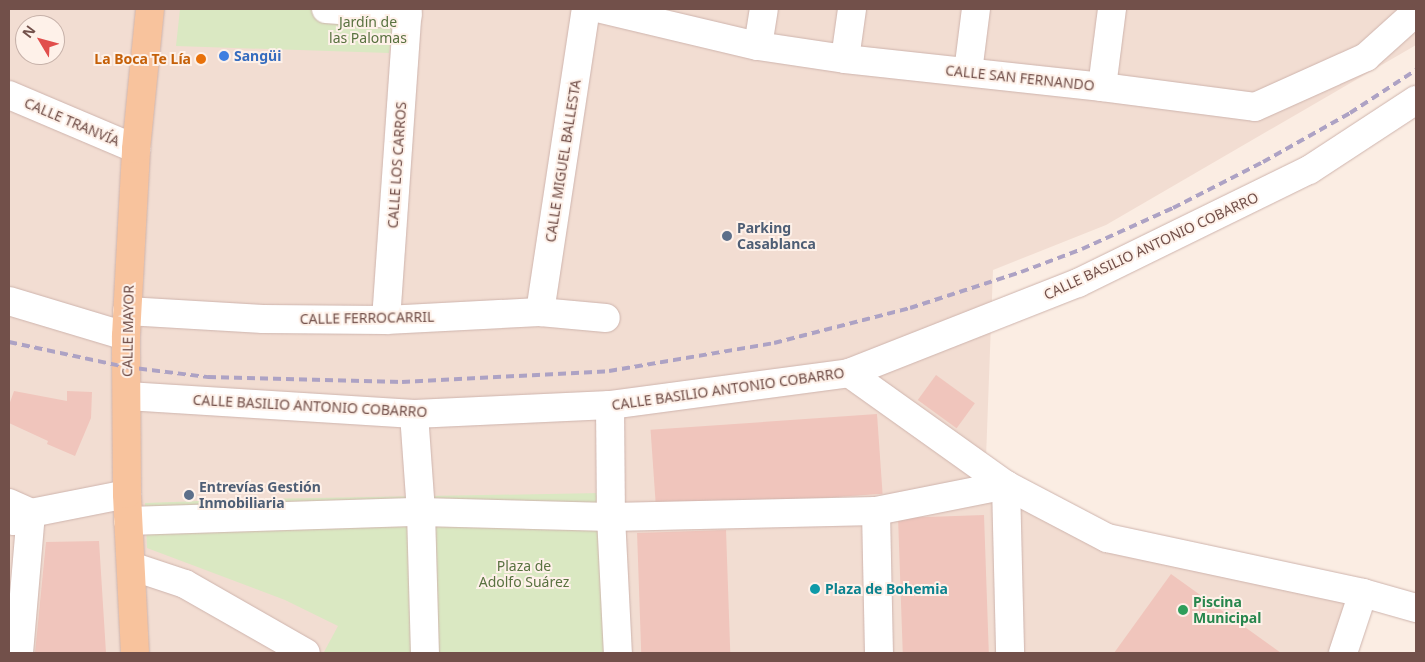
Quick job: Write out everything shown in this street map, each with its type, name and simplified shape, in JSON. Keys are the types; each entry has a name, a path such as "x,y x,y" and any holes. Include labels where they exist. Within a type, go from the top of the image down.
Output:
{"main road":[{"name":"CALLE MAYOR","path":"136,653 127,494 127,324 136,148 150,9"}],"street":[{"path":"326,9 408,12"},
{"name":"CALLE MIGUEL BALLESTA","path":"540,312 586,9"},
{"name":"CALLE SAN FERNANDO","path":"601,9 758,46 845,59 1102,87 1255,107 1366,57 1416,12"},
{"path":"758,46 764,9"},
{"path":"845,59 852,9"},
{"path":"968,72 976,9"},
{"path":"1102,87 1112,9"},
{"name":"CALLE LOS CARROS","path":"386,320 408,12"},
{"name":"CALLE TRANVÍA","path":"9,95 136,148"},
{"name":"CALLE BASILIO ANTONIO COBARRO","path":"127,396 414,414 610,405 849,373 1078,283 1309,170 1416,100"},
{"name":"CALLE FERROCARRIL","path":"9,302 127,324 263,319 386,320 540,312 606,318"},
{"path":"849,373 1006,485 1107,538 1363,593 1416,608"},
{"path":"610,405 612,518 618,653"},
{"path":"414,414 421,512 426,653"},
{"path":"128,521 421,512 612,518 876,511 1006,485"},
{"path":"1006,485 1010,653"},
{"path":"19,653 16,513 127,494"},
{"path":"876,511 879,653"},
{"path":"131,566 184,584 306,653"},
{"path":"1343,653 1363,593"}],"shaded area":[{"path":"9,9 1416,9 1416,45 1106,225 993,270 986,458 1114,531 1367,606 1351,653 9,653"}],"green space":[{"name":"Jardín de las Palomas","path":"180,9 395,9 389,53 176,46"},
{"name":"Plaza de Adolfo Suárez","path":"602,493 606,653 325,653 338,626 285,600 147,548 145,503 259,499"}],"building":[{"path":"936,375 975,403 957,428 918,400"},
{"path":"14,391 67,401 67,391 92,392 91,418 75,456 47,444 48,441 9,423 9,405"},
{"path":"877,414 883,494 656,510 651,430"},
{"path":"984,515 989,653 903,653 898,518"},
{"path":"726,530 730,653 641,653 637,533"},
{"path":"99,541 106,653 35,653 46,542"},
{"name":"Piscina Municipal","path":"1171,574 1281,653 1114,653"}],"railway":[{"path":"9,342 126,367 208,377 402,382 609,371 774,343 910,308 1021,272 1082,249 1173,208 1263,162 1350,113 1416,70"}],"place":[{"name":"Sangüi","path":"224,56"},
{"name":"La Boca Te Lía","path":"201,59"},
{"name":"Parking Casablanca","path":"727,236"},
{"name":"Entrevías Gestión Inmobiliaria","path":"189,495"},
{"name":"Plaza de Bohemia","path":"815,589"},
{"name":"Piscina Municipal","path":"1183,610"}]}
